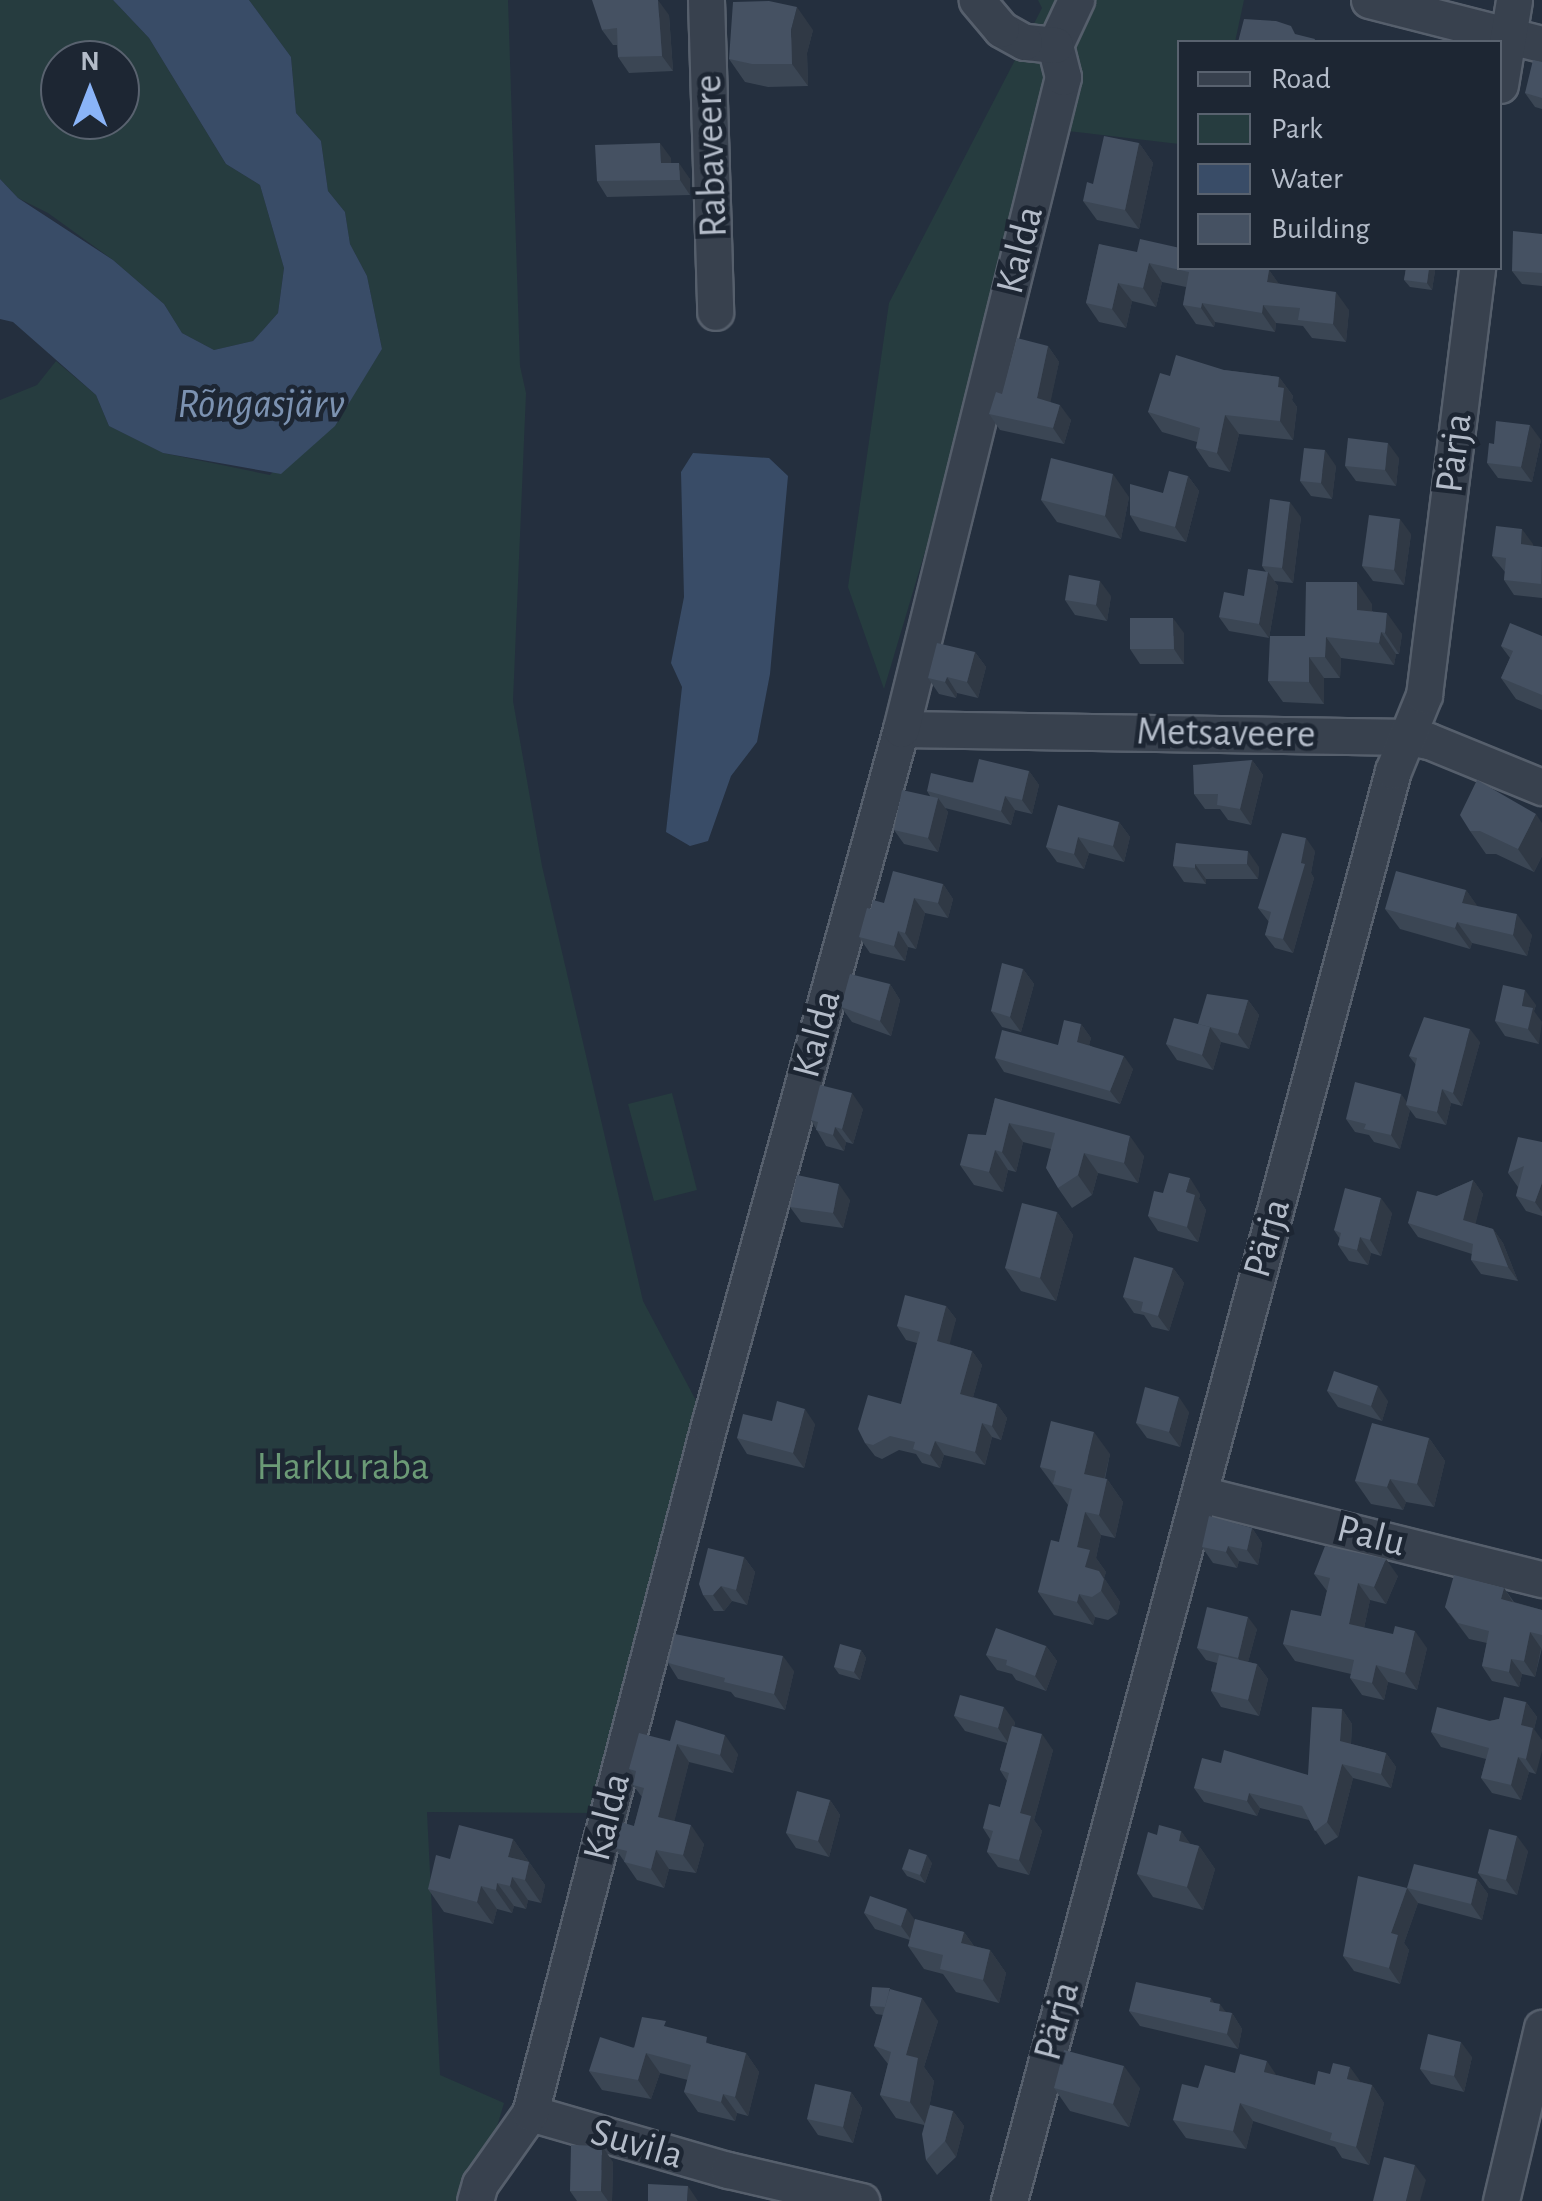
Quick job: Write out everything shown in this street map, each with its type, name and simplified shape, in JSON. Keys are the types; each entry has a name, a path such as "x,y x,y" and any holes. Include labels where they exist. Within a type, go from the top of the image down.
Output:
{"street":[{"name":"Rabaveere","path":"706,0 715,312"},
{"path":"977,0 1001,30 1024,42 1055,46 1076,0"},
{"path":"1369,0 1510,17 1542,44"},
{"path":"1502,71 1510,17"},
{"name":"Kalda","path":"530,2114 709,1425 901,729 1063,77 1055,46"},
{"name":"Pärja","path":"1009,2201 1393,771 1424,695 1477,270"},
{"name":"Metsaveere","path":"901,729 1408,737 1429,741 1542,786"},
{"name":"Palu","path":"1200,1494 1542,1579"},
{"path":"1501,2201 1542,2028"},
{"path":"475,2201 480,2184 530,2114"},
{"name":"Suvila","path":"530,2114 728,2186 861,2201"}],"green space":[{"path":"0,0 113,0 149,38 226,164 260,185 284,268 278,313 253,341 214,350 182,333 164,304 113,260 48,213 18,198 0,179"},
{"name":"Harku raba","path":"249,0 508,0 520,366 526,393 513,701 542,866 643,1301 709,1425 598,1813 427,1812 440,2075 504,2103 475,2201 0,2201 0,400 37,385 56,361 96,395 109,426 163,453 270,475 360,384 382,349 367,276 350,244 345,212 328,191 321,141 296,113 291,57"},
{"path":"1038,0 1244,0 1235,40 1177,40 1177,144 1051,129 884,689 848,587 889,303 1042,8"},
{"path":"672,1093 697,1190 654,1201 628,1104"}],"water":[{"name":"Rõngasjärv","path":"113,0 249,0 291,57 296,113 321,141 328,191 345,212 350,244 367,276 382,349 335,426 281,474 163,453 109,426 96,395 13,322 0,319 0,179 18,198 113,260 164,304 182,333 214,350 253,341 278,313 284,268 260,185 226,164 149,38"},
{"path":"693,453 769,458 788,476 770,674 757,742 731,776 708,841 690,846 666,832 682,687 671,663 684,597 681,472"}],"building":[{"path":"592,0 658,0 662,56 618,57 617,28 602,30"},
{"path":"769,1 797,7 791,30 792,64 752,64 729,59 733,2"},
{"path":"1244,19 1276,21 1291,26 1295,34 1315,39 1315,40 1239,40"},
{"path":"1533,60 1542,62 1542,98 1525,93"},
{"path":"1104,136 1139,143 1125,210 1083,201 1087,182 1093,184"},
{"path":"660,143 661,163 679,163 680,180 597,181 595,145"},
{"path":"1513,231 1542,234 1542,273 1512,271"},
{"path":"1140,239 1177,247 1177,269 1149,263 1143,288 1118,283 1112,309 1086,303 1099,244 1137,252"},
{"path":"1180,270 1269,270 1267,282 1336,292 1333,324 1298,320 1300,308 1263,305 1262,313 1202,303 1201,308 1183,305 1189,272"},
{"path":"1406,270 1429,270 1427,283 1404,280"},
{"path":"1017,338 1048,346 1037,398 1060,405 1053,428 989,414 996,392 1002,394"},
{"path":"1176,355 1224,370 1279,377 1278,387 1284,388 1280,421 1225,415 1217,453 1196,448 1200,428 1148,412 1160,373 1170,376"},
{"path":"1496,421 1530,425 1521,467 1487,463"},
{"path":"1348,438 1388,443 1385,470 1345,466"},
{"path":"1304,448 1325,450 1321,483 1300,481"},
{"path":"1051,458 1113,474 1105,516 1041,500"},
{"path":"1169,471 1188,476 1175,527 1130,515 1130,484 1163,493"},
{"path":"1270,499 1290,502 1282,568 1262,566"},
{"path":"1369,515 1400,519 1394,570 1362,566"},
{"path":"1496,526 1522,529 1521,544 1542,547 1541,584 1504,580 1506,558 1492,556"},
{"path":"1248,569 1268,572 1259,624 1219,617 1224,592 1244,596"},
{"path":"1069,575 1100,581 1096,605 1065,600"},
{"path":"1306,582 1357,582 1357,610 1387,613 1385,633 1381,632 1379,643 1326,637 1325,657 1309,657 1309,682 1268,681 1270,636 1305,636"},
{"path":"1130,618 1173,618 1174,649 1130,649"},
{"path":"1510,623 1542,636 1542,695 1501,678 1513,651 1501,646"},
{"path":"937,643 975,652 967,682 928,678"},
{"path":"979,759 1029,771 1022,800 1005,796 1001,811 927,791 931,773 973,783"},
{"path":"1252,760 1240,809 1217,805 1218,794 1194,794 1193,765"},
{"path":"1477,780 1536,814 1518,849 1480,831 1470,831 1460,815"},
{"path":"902,790 938,798 928,838 894,830"},
{"path":"1058,805 1119,822 1113,846 1078,837 1074,854 1046,847"},
{"path":"1282,833 1306,838 1301,863 1305,864 1283,939 1265,935 1271,912 1258,908"},
{"path":"1176,843 1248,851 1247,864 1173,866"},
{"path":"893,871 943,884 938,903 914,898 905,933 898,931 894,946 859,937 867,908 871,909 873,900 884,903"},
{"path":"1396,871 1466,890 1462,903 1517,914 1513,935 1457,922 1455,928 1385,909"},
{"path":"1002,963 1023,969 1010,1017 991,1011"},
{"path":"850,974 890,984 880,1021 841,1007"},
{"path":"1503,985 1525,990 1522,1006 1533,1008 1528,1029 1495,1021"},
{"path":"1207,994 1248,1000 1238,1034 1198,1024"},
{"path":"1424,1017 1470,1029 1453,1093 1442,1089 1437,1112 1406,1105 1417,1058 1409,1056"},
{"path":"1174,1018 1210,1027 1202,1055 1166,1044"},
{"path":"1064,1020 1081,1024 1077,1042 1124,1056 1110,1091 995,1058 1002,1030 1058,1045"},
{"path":"1355,1082 1401,1094 1391,1135 1364,1129 1366,1124 1346,1119"},
{"path":"820,1085 852,1093 842,1129 835,1127 833,1135 816,1130 818,1122 811,1120"},
{"path":"995,1098 1130,1136 1124,1163 1084,1153 1078,1175 1058,1188 1046,1168 1055,1133 1009,1123 1002,1152 995,1150 989,1172 960,1165 968,1134 986,1135"},
{"path":"1518,1137 1542,1142 1542,1183 1535,1202 1516,1196 1524,1166 1508,1173"},
{"path":"1169,1173 1190,1178 1186,1192 1195,1195 1187,1227 1148,1216 1154,1191 1163,1193"},
{"path":"797,1175 839,1184 833,1213 790,1207"},
{"path":"1473,1180 1463,1220 1493,1229 1508,1267 1471,1260 1473,1244 1408,1223 1417,1191 1437,1196"},
{"path":"1345,1188 1381,1198 1370,1240 1360,1237 1357,1250 1338,1245 1341,1233 1334,1230"},
{"path":"1022,1203 1057,1212 1040,1278 1005,1268"},
{"path":"1134,1257 1173,1268 1158,1316 1141,1311 1143,1302 1123,1297"},
{"path":"905,1295 946,1306 937,1341 972,1351 960,1394 997,1404 992,1426 982,1423 975,1452 935,1441 930,1455 913,1449 915,1442 890,1436 873,1445 865,1443 858,1429 868,1395 901,1404 920,1332 897,1326"},
{"path":"1334,1371 1378,1386 1371,1406 1327,1391"},
{"path":"1145,1387 1179,1397 1169,1432 1136,1423"},
{"path":"777,1401 805,1409 793,1453 737,1438 743,1414 772,1421"},
{"path":"1051,1421 1094,1432 1084,1474 1107,1479 1099,1515 1085,1512 1077,1547 1090,1550 1085,1567 1099,1571 1104,1579 1101,1591 1092,1597 1079,1594 1077,1602 1038,1592 1051,1540 1059,1542 1072,1489 1053,1484 1056,1471 1040,1467"},
{"path":"1372,1423 1429,1438 1417,1484 1390,1479 1387,1487 1355,1481"},
{"path":"1209,1516 1252,1528 1247,1550 1228,1546 1226,1552 1202,1547"},
{"path":"1325,1546 1386,1559 1374,1587 1358,1583 1349,1624 1393,1634 1395,1626 1415,1631 1405,1673 1376,1665 1372,1683 1350,1678 1354,1660 1283,1644 1291,1610 1321,1616 1330,1578 1314,1574"},
{"path":"708,1548 744,1557 736,1590 721,1586 713,1595 703,1595 699,1584"},
{"path":"1454,1575 1504,1588 1501,1599 1542,1610 1542,1635 1530,1632 1524,1661 1511,1659 1509,1672 1482,1666 1489,1631 1458,1623 1445,1607"},
{"path":"1207,1607 1248,1617 1238,1658 1197,1648"},
{"path":"996,1628 1046,1646 1035,1676 1006,1665 1007,1660 986,1655"},
{"path":"675,1634 783,1656 774,1694 668,1663"},
{"path":"840,1644 861,1650 854,1672 834,1667"},
{"path":"1219,1655 1257,1664 1248,1700 1211,1691"},
{"path":"960,1695 1004,1707 998,1728 954,1716"},
{"path":"1504,1697 1526,1702 1521,1725 1533,1728 1526,1759 1518,1757 1511,1785 1481,1778 1489,1748 1431,1732 1437,1707 1490,1721 1499,1719"},
{"path":"1312,1707 1342,1709 1340,1741 1386,1753 1381,1774 1342,1764 1327,1822 1315,1831 1302,1806 1249,1793 1247,1801 1194,1788 1202,1758 1221,1763 1224,1750 1308,1775"},
{"path":"676,1720 725,1735 720,1755 677,1744 658,1817 691,1825 683,1855 656,1850 651,1869 624,1862 627,1851 615,1848 621,1822 634,1826 644,1788 633,1785 636,1771 629,1769 639,1733 670,1741"},
{"path":"1012,1726 1042,1734 1020,1813 1031,1816 1019,1860 987,1852 993,1831 983,1828 989,1804 1000,1807 1009,1773 1000,1770"},
{"path":"797,1791 830,1800 818,1841 786,1833"},
{"path":"459,1825 513,1839 508,1857 529,1862 525,1880 512,1877 510,1886 497,1883 496,1890 481,1886 477,1902 428,1889 436,1855 450,1859"},
{"path":"1159,1825 1181,1831 1179,1841 1199,1846 1187,1887 1137,1874 1148,1832 1157,1835"},
{"path":"1489,1829 1517,1836 1506,1880 1478,1873"},
{"path":"909,1849 927,1855 920,1875 902,1869"},
{"path":"1414,1864 1477,1879 1471,1904 1407,1888"},
{"path":"1358,1876 1407,1888 1391,1933 1398,1935 1389,1968 1343,1956"},
{"path":"870,1896 907,1909 901,1926 864,1913"},
{"path":"915,1919 964,1932 961,1943 990,1950 983,1980 940,1969 943,1955 908,1946"},
{"path":"1136,1982 1211,1998 1210,2002 1220,2004 1219,2011 1232,2013 1227,2034 1129,2011"},
{"path":"872,1987 890,1988 885,2007 870,2006"},
{"path":"890,1989 922,1998 906,2055 918,2058 910,2102 880,2095 891,2052 874,2046"},
{"path":"642,2017 666,2021 664,2026 707,2037 706,2043 746,2053 735,2097 723,2094 721,2102 684,2092 691,2065 646,2053 638,2080 589,2071 600,2037 634,2048"},
{"path":"1428,2034 1461,2042 1454,2076 1420,2069"},
{"path":"1064,2050 1124,2066 1113,2104 1054,2088"},
{"path":"1240,2054 1267,2061 1264,2072 1315,2085 1318,2071 1330,2074 1333,2063 1350,2067 1347,2079 1372,2085 1356,2147 1330,2140 1332,2133 1240,2103 1233,2131 1173,2120 1182,2084 1198,2088 1205,2065 1235,2073"},
{"path":"815,2084 851,2092 843,2127 807,2119"},
{"path":"930,2105 953,2111 945,2141 926,2160 922,2134"},
{"path":"571,2145 602,2146 601,2191 570,2191"},
{"path":"1384,2157 1415,2165 1406,2201 1373,2201"},
{"path":"648,2184 688,2186 687,2201 648,2201"}]}
